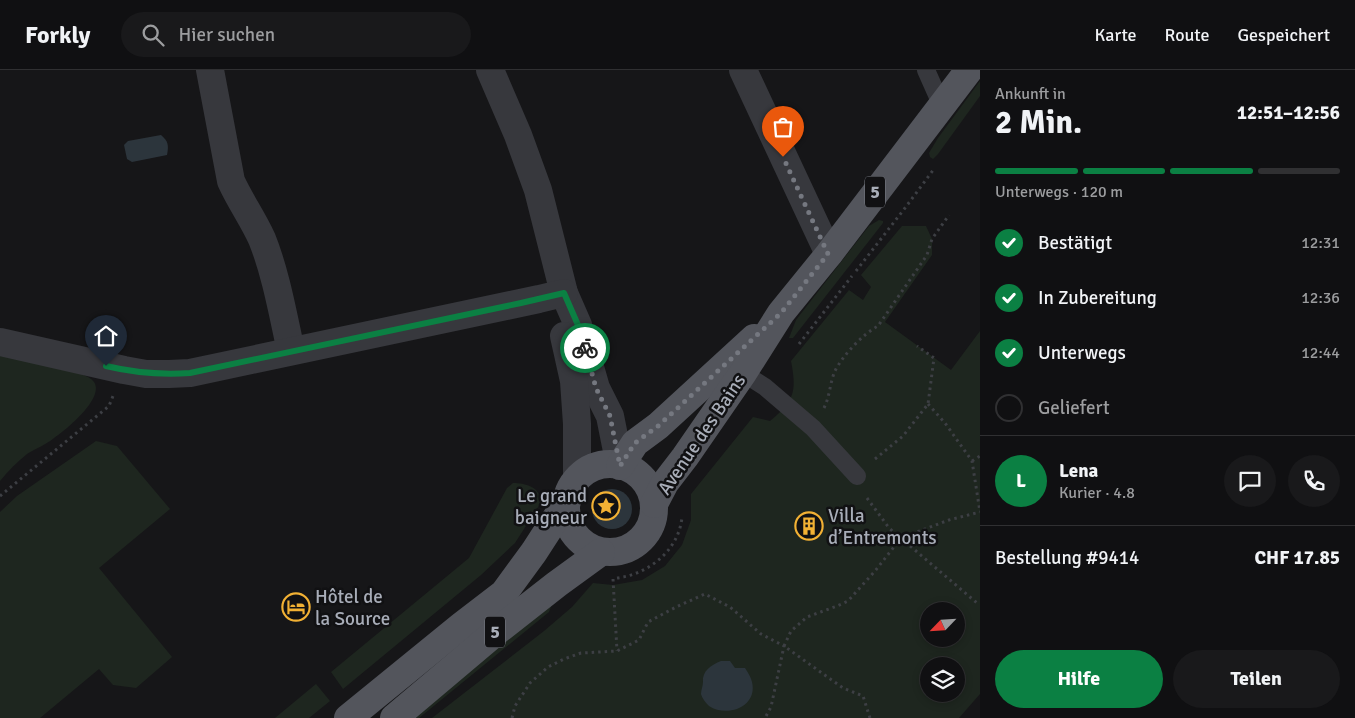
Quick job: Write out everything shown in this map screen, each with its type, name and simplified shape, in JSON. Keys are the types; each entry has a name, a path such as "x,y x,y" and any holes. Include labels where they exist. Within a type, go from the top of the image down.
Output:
{"main road":[{"name":"Avenue des Bains","path":"654,504 665,482 685,457 781,313 969,70"},
{"name":"Avenue des Bains","path":"620,466 635,443 658,426 781,313"},
{"path":"608,464 620,466 635,472 647,483 652,493 654,504 653,518 649,530 640,541 628,549 615,552 601,552 589,547 578,538 571,528 567,515 572,490 586,472 597,466 608,464"},
{"name":"5","path":"348,718 504,592 534,552 572,490"},
{"name":"5","path":"394,718 497,631 556,584 601,552"}],"street":[{"path":"210,70 231,181 268,256 291,351"},
{"path":"490,70 518,134 538,190 564,293 578,325 596,388 610,416 620,466"},
{"path":"743,70 828,254"},
{"path":"0,342 124,370 154,374 190,373 564,293"},
{"path":"564,293 562,325 574,381 577,424 572,490"},
{"path":"369,718 462,641 461,626"}],"lane":[{"path":"926,70 942,106"},
{"path":"743,372 765,387 813,428 857,476"}],"path":[{"path":"795,348 936,166"},
{"path":"813,428 828,401 836,370 867,332 878,326 927,255 932,239 949,215"},
{"path":"917,346 934,358 928,404 903,436 857,476 867,498 889,528 977,603 980,602"},
{"path":"0,496 109,406 124,370"},
{"path":"765,718 771,707 784,646 791,631 807,617 848,601 901,538 949,520 980,512 972,460 945,423 928,404"},
{"path":"972,460 980,456"},
{"path":"617,651 613,578 639,573 660,559 673,544 680,526 682,513"},
{"path":"512,718 515,706 530,683 548,668 581,652 617,651 639,640 648,622 705,594 730,608 761,634 784,646 842,688 863,696 870,718"}],"shaded area":[{"path":"980,81 980,96 933,159 929,153 938,138"},
{"path":"161,135 167,144 167,155 132,162 127,159 124,145 128,141"},
{"path":"879,220 883,221 883,223 793,338 789,338 796,320 869,226"},
{"path":"902,226 926,226 932,239 932,255 885,322 951,370 980,331 980,694 959,718 432,718 544,631 572,607 593,583 613,585 642,580 665,566 682,545 691,520 691,494 753,417 770,421 784,408 792,395 794,381 791,361 849,290 863,300 871,287 861,275"},
{"path":"0,354 81,374 94,382 96,389 89,405 75,421 51,440 27,454 0,481"},
{"path":"96,441 117,446 170,509 99,568 172,657 136,688 113,685 99,669 40,718 0,718 0,512 17,496"},
{"path":"513,483 532,487 539,494 540,499 540,504 515,543 481,575 343,689 331,672 469,558 507,488"},
{"path":"616,489 623,492 629,498 632,509 631,517 623,526 616,529 608,529 601,526 593,517 592,505 595,498 604,490"},
{"path":"552,604 549,612 419,718 406,718"},
{"path":"721,661 730,661 735,668 745,668 750,677 753,691 746,704 740,708 724,711 716,709 709,706 701,694 704,675 711,667"},
{"path":"316,684 330,701 309,718 275,718"}],"way so far":[{"path":"585,348 596,388 610,416 620,466 635,443 658,426 781,313 828,254 783,157"}],"place":[{"name":"Le grand baigneur","path":"606,506"},
{"name":"Villa d’Entremonts","path":"809,526"},
{"name":"Hôtel de la Source","path":"296,607"}],"route":[{"path":"106,366 146,374 190,373 564,293 578,325 585,348"}]}
